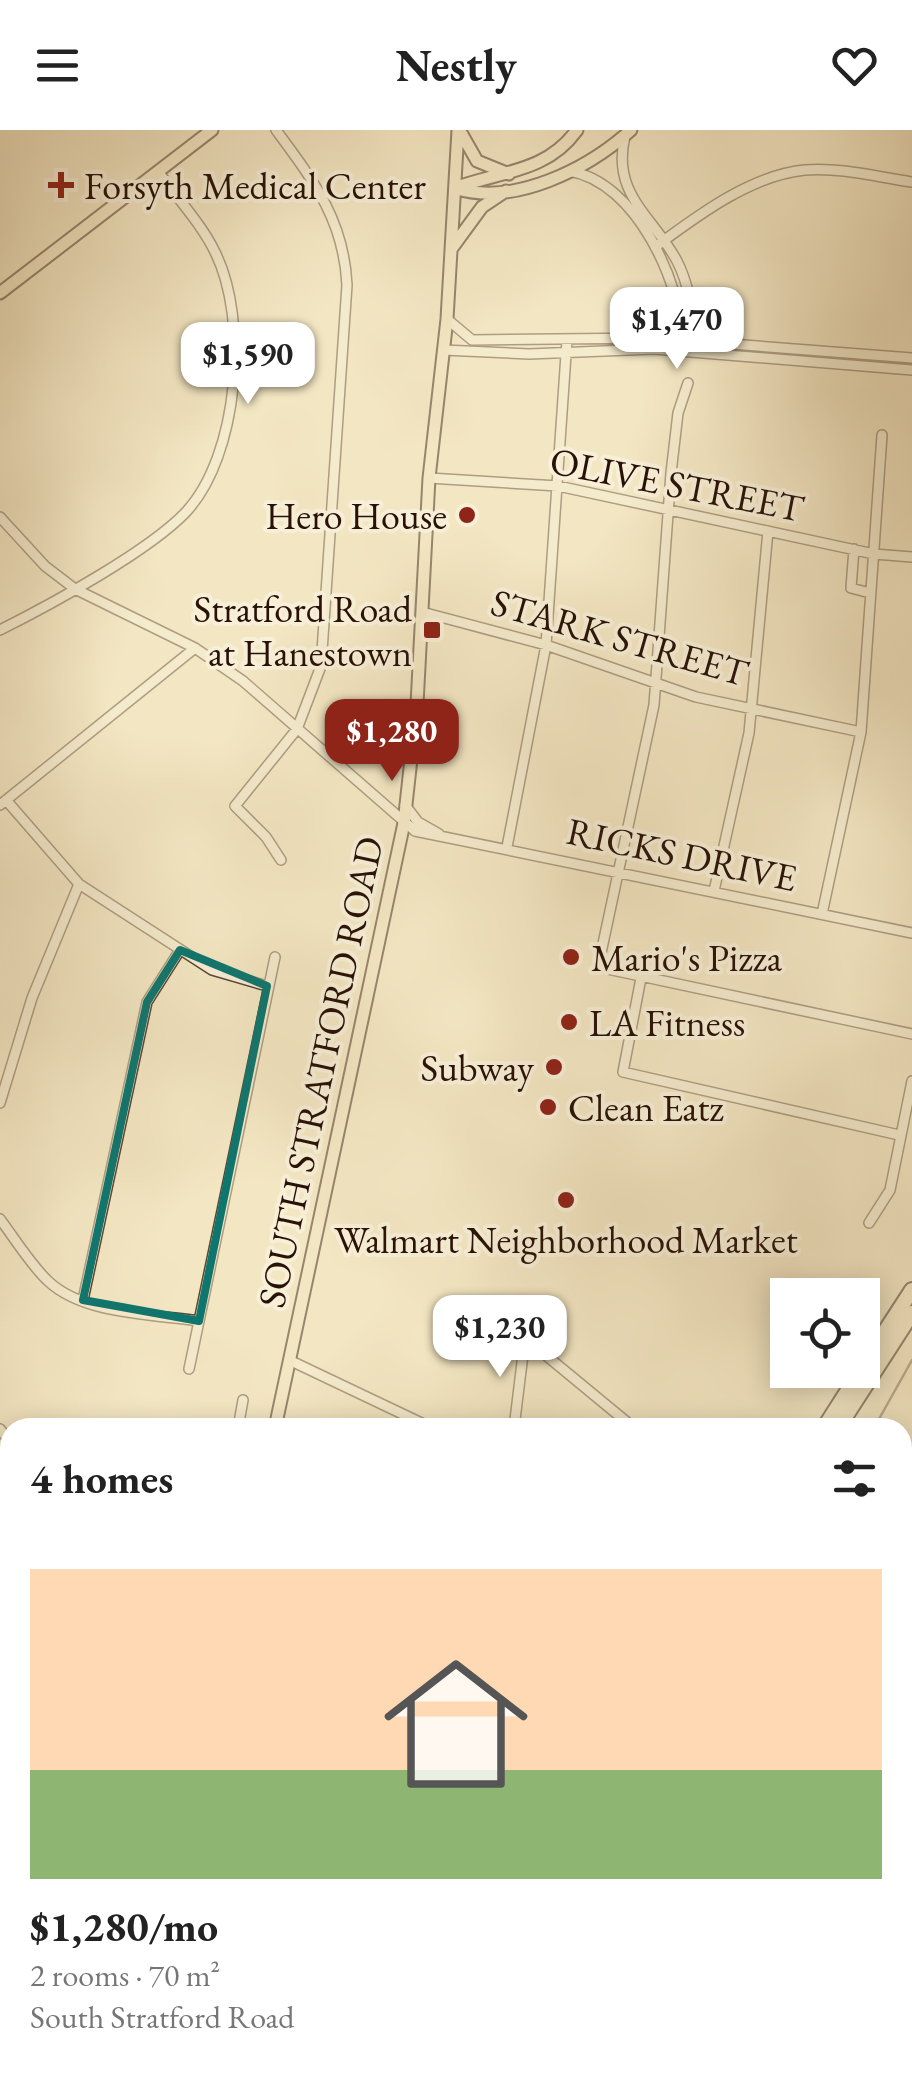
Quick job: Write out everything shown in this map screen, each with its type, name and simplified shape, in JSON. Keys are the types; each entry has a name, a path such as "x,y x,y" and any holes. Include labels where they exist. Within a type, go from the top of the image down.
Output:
{"highway":[{"path":"880,1341 912,1290"},
{"path":"844,1418 912,1313"},
{"path":"830,1418 850,1388"}],"main road":[{"path":"0,293 212,130"},
{"path":"459,130 477,162 509,174"},
{"name":"SOUTH STRATFORD ROAD","path":"277,1418 404,823 418,704 429,478 447,319 459,130"},
{"path":"455,188 509,174 549,158 578,130"},
{"path":"455,188 472,194 506,191 570,171 628,132"},
{"path":"452,248 482,206 506,191"}],"street":[{"path":"276,130 336,219 346,254 347,285 325,632 312,697 296,729 235,806 266,836 280,860"},
{"path":"628,132 621,174 687,289 688,345"},
{"path":"660,244 775,176 832,170 912,182"},
{"path":"0,630 76,589 188,510 219,460 226,431 233,345 229,289 214,249 158,171"},
{"path":"570,171 607,185 660,244 688,345 696,354 809,350 912,358"},
{"path":"675,290 687,289"},
{"path":"447,319 472,340 568,346"},
{"path":"443,350 688,345 912,370"},
{"path":"506,847 546,645 568,346"},
{"path":"807,361 809,350"},
{"path":"688,383 678,412 656,686 598,967 912,1034"},
{"path":"822,914 861,732 882,435"},
{"name":"OLIVE STREET","path":"429,478 558,486 854,550 912,558"},
{"path":"0,517 44,566 76,589 195,648 242,681 404,823"},
{"path":"714,890 752,707 768,531"},
{"path":"854,550 852,588 870,593"},
{"name":"STARK STREET","path":"422,612 546,645 656,686 861,732"},
{"path":"195,648 3,803 79,884 212,970 267,986"},
{"path":"406,805 418,822 439,834"},
{"name":"RICKS DRIVE","path":"404,823 430,835 506,847 912,932"},
{"path":"0,1103 32,998 79,884"},
{"path":"83,1300 148,1002 180,950"},
{"path":"189,1369 275,957"},
{"path":"640,978 623,1072 900,1135"},
{"path":"870,1222 890,1190 912,1081"},
{"path":"0,1219 49,1283 83,1300 199,1321"},
{"path":"469,1313 525,1338 622,1418"},
{"path":"515,1418 525,1338"},
{"path":"289,1360 411,1418"},
{"path":"240,1418 243,1400"}],"highlighted area":[{"path":"180,950 267,986 199,1321 83,1300 147,1002"}],"waterway":[{"path":"880,1418 912,1360"}],"place":[{"name":"Forsyth Medical Center","path":"61,185"},
{"name":"Hero House","path":"467,515"},
{"name":"Stratford Road at Hanestown","path":"432,630"},
{"name":"Mario's Pizza","path":"571,957"},
{"name":"LA Fitness","path":"569,1022"},
{"name":"Subway","path":"554,1067"},
{"name":"Clean Eatz","path":"548,1107"},
{"name":"Walmart Neighborhood Market","path":"566,1200"}]}
